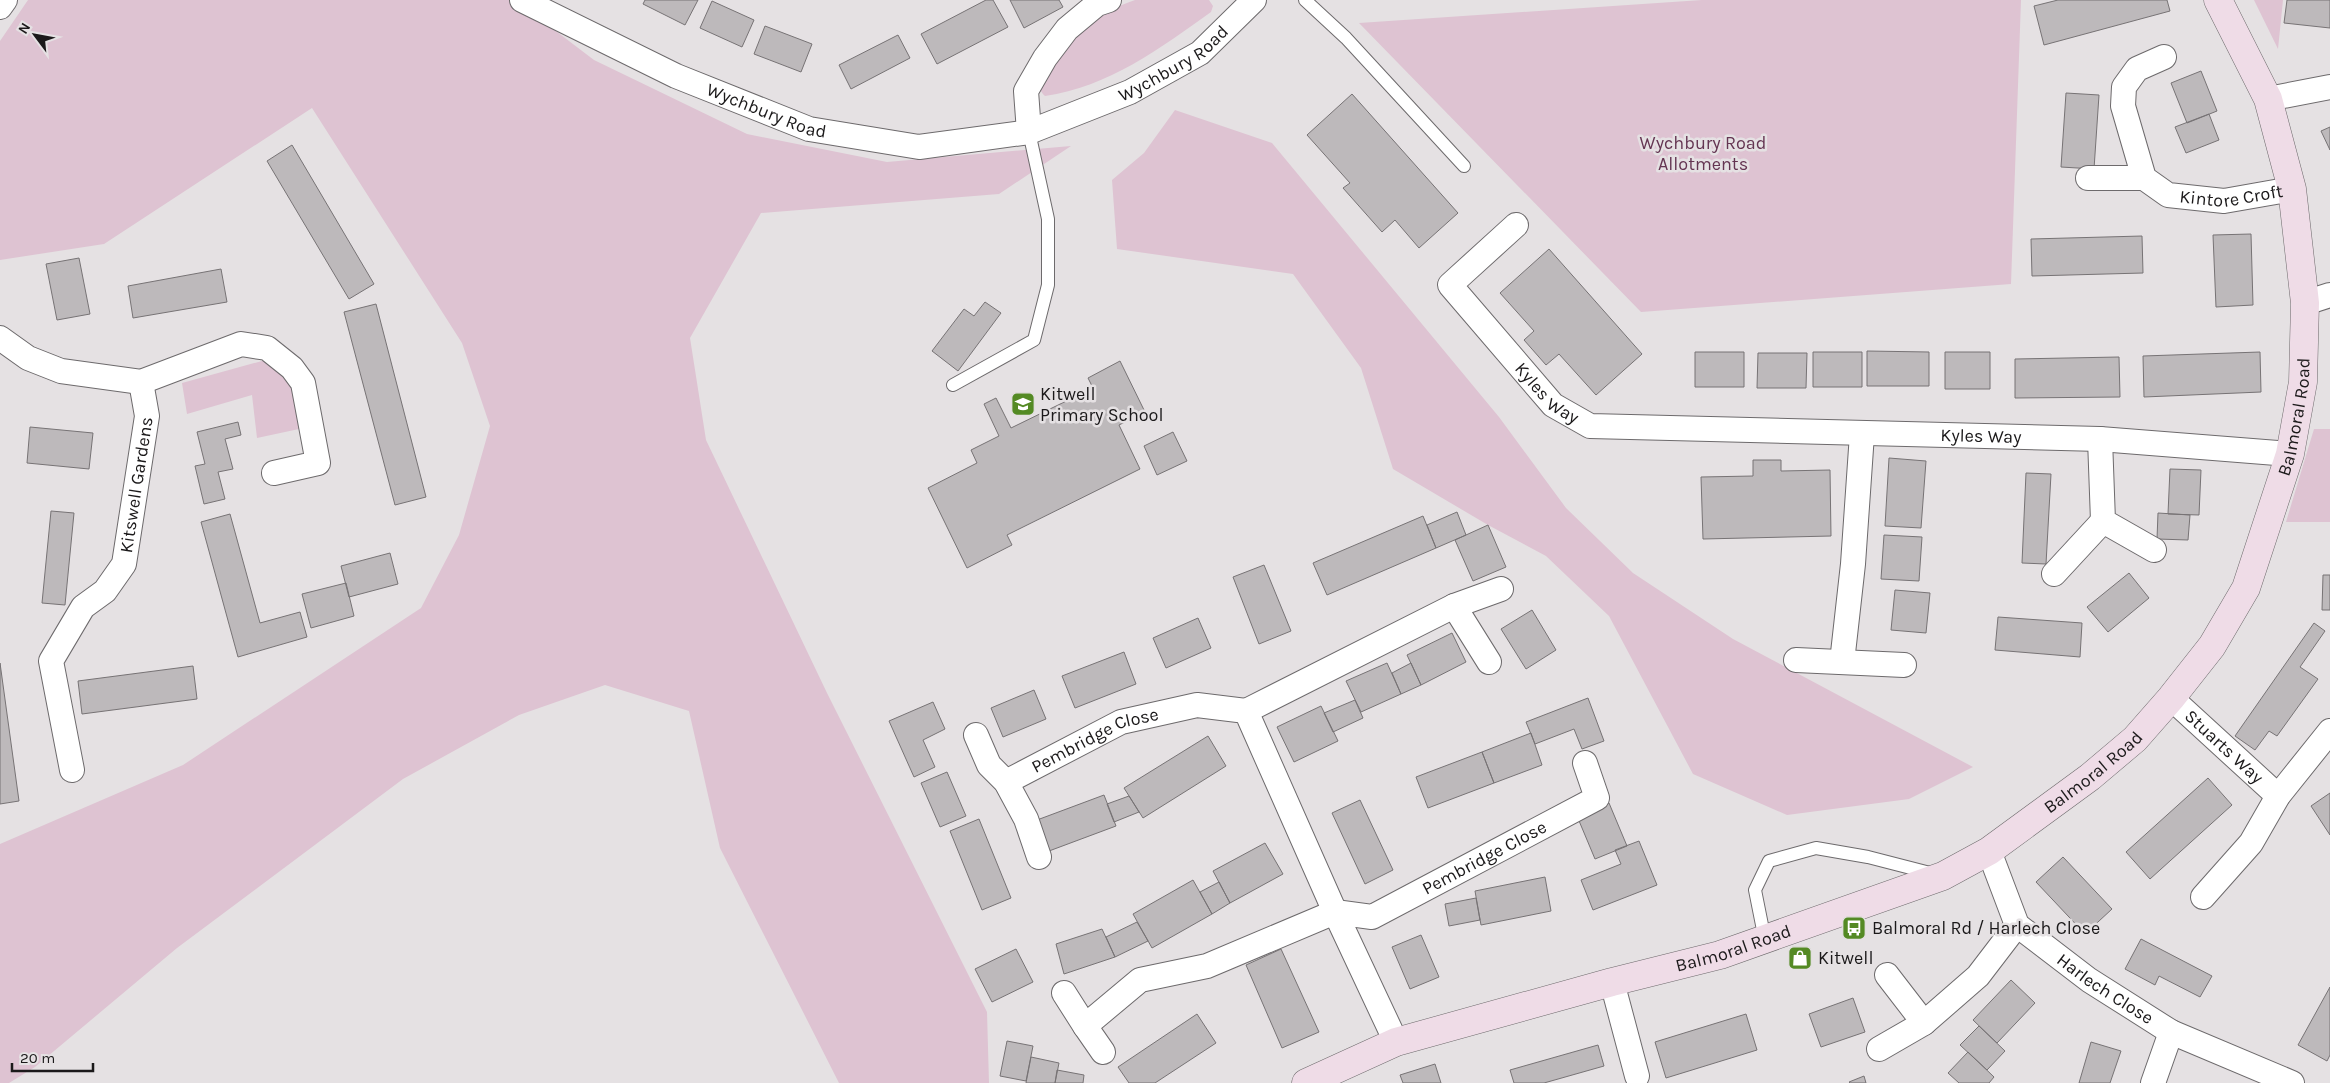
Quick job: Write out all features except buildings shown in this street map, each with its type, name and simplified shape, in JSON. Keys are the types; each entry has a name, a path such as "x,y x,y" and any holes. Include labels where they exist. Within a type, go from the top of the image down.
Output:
{"street":[{"path":"0,7 5,0"},
{"name":"Wychbury Road","path":"522,0 676,76 809,129 919,147 1029,132 1130,92 1200,54 1247,1"},
{"name":"Balmoral Road","path":"1306,1083 1396,1042 1612,982 1720,955 1943,876 1989,851 2090,777 2135,739 2171,698 2212,646 2246,588 2290,454 2318,299 2268,99 2218,0"},
{"path":"1029,132 1026,91 1045,58 1067,29 1100,1"},
{"path":"2088,178 2144,178 2123,106 2124,87 2137,69 2164,57"},
{"path":"2268,99 2330,86"},
{"name":"Kintore Croft","path":"2144,178 2168,195 2224,201 2292,189"},
{"name":"Kyles Way","path":"1516,225 1450,285 1553,405 1590,426 2100,439 2290,454"},
{"path":"0,338 28,358 62,371 141,382 241,344 267,348 292,368 303,383 318,463 274,473"},
{"name":"Kitswell Gardens","path":"72,770 51,661 83,607 105,591 124,564 147,416 141,382"},
{"path":"1842,662 1853,564 1862,434"},
{"path":"2054,574 2103,521 2100,439"},
{"path":"2103,521 2154,550"},
{"path":"1396,1042 1335,912 1246,711 1454,606 1501,589"},
{"path":"1454,606 1489,662"},
{"path":"1796,660 1904,664"},
{"name":"Stuarts Way","path":"2171,698 2278,796"},
{"name":"Pembridge Close","path":"1006,782 1121,722 1197,705 1246,711"},
{"name":"Stuarts Way","path":"2203,897 2251,843 2278,796 2330,731"},
{"path":"976,735 989,765 1006,782 1026,820 1039,858"},
{"name":"Pembridge Close","path":"1335,912 1372,917 1597,798 1585,763"},
{"path":"1879,1049 1924,1023 1978,976 2016,924 1989,851"},
{"path":"1084,1026 1140,980 1207,966 1335,912"},
{"name":"Harlech Close","path":"2016,924 2089,980 2171,1032 2292,1083"},
{"path":"1888,975 1924,1023"},
{"path":"1612,982 1638,1081"},
{"path":"1064,993 1084,1026 1103,1052"},
{"name":"Harlech Close","path":"2153,1083 2171,1032"}],"lane":[{"path":"1305,0 1346,38 1464,166"},
{"path":"953,385 1034,340 1048,286 1048,219 1029,132"},
{"path":"1765,940 1756,890 1769,861 1816,848 1868,857 1943,876"}],"green space":[{"path":"28,0 515,0 594,60 747,134 887,162 1071,146 999,194 761,213 690,338 706,440 827,693 987,1012 989,1083 839,1083 720,848 689,711 605,685 519,715 403,779 177,948 35,1067 9,1083 0,1083 0,844 183,765 421,608 459,535 490,426 462,343 312,108 104,244 0,260 0,41"},
{"path":"1135,0 1209,0 1213,6 1211,12 1133,64 1090,84 1045,96 1040,89 1042,81 1060,54 1081,29 1103,13"},
{"name":"Wychbury Road Allotments","path":"1702,0 2021,0 2011,284 1641,312 1359,23"},
{"path":"2254,0 2283,0 2278,49"},
{"path":"1175,110 1272,143 1499,417 1566,508 1633,573 1733,639 1973,767 1909,799 1787,815 1693,774 1609,616 1546,556 1488,525 1393,469 1361,368 1293,274 1117,249 1112,180 1144,153"},
{"path":"269,359 291,374 304,406 299,429 257,438 252,395 187,414 182,383"},
{"path":"2314,429 2330,429 2330,522 2286,522"}],"place":[{"name":"Kitwell Primary School","path":"1023,404"},
{"name":"Balmoral Rd / Harlech Close","path":"1854,928"},
{"name":"Kitwell","path":"1800,958"}]}
